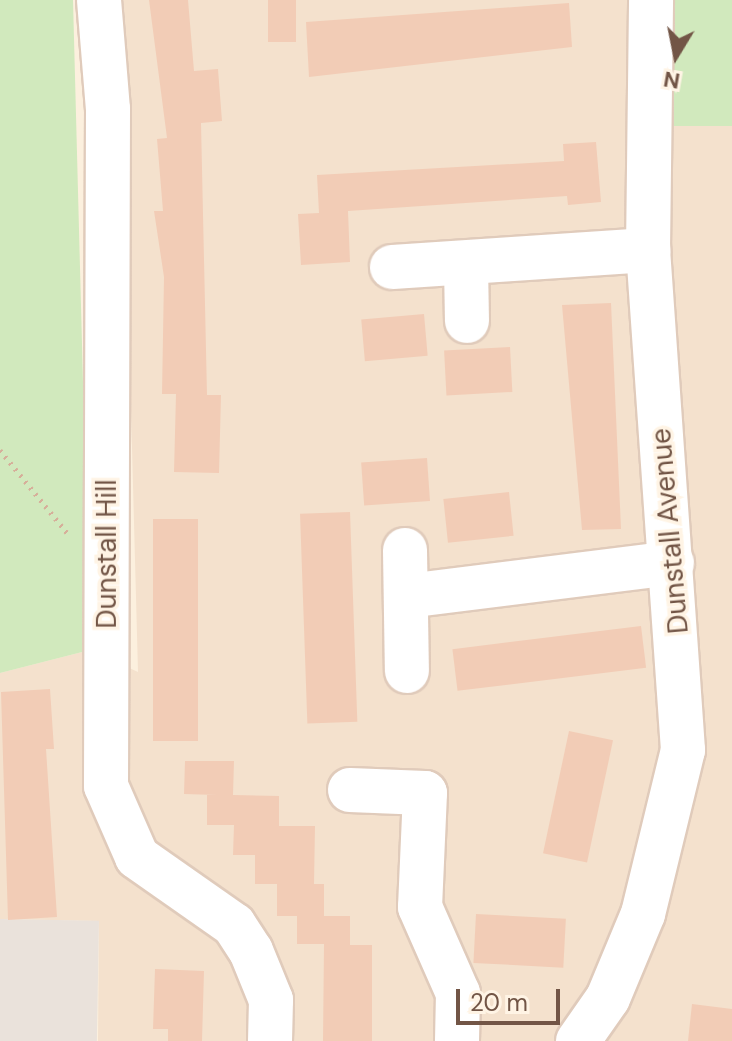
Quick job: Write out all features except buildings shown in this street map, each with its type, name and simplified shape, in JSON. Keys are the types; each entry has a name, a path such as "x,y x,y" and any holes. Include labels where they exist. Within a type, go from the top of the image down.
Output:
{"street":[{"name":"Dunstall Hill","path":"99,0 108,109 106,786 137,857 234,925 251,951 271,1000 270,1041"},
{"name":"Dunstall Avenue","path":"578,1041 608,998 668,834 685,701 648,250 651,0"},
{"path":"392,267 466,265 648,250"},
{"path":"466,265 467,321"},
{"path":"405,550 407,671"},
{"path":"407,596 672,563"},
{"path":"350,790 425,793 420,907 458,993 457,1041"}],"path":[{"path":"0,450 72,541"}],"shaded area":[{"path":"120,0 630,0 626,107 670,126 732,123 732,1041 98,1041 99,921 0,919 0,673 90,650 138,672"},
{"path":"0,919 99,921 97,1041 0,1041"}],"green space":[{"path":"0,0 73,0 90,650 0,673"},
{"path":"669,0 732,0 732,126 669,126"}]}
